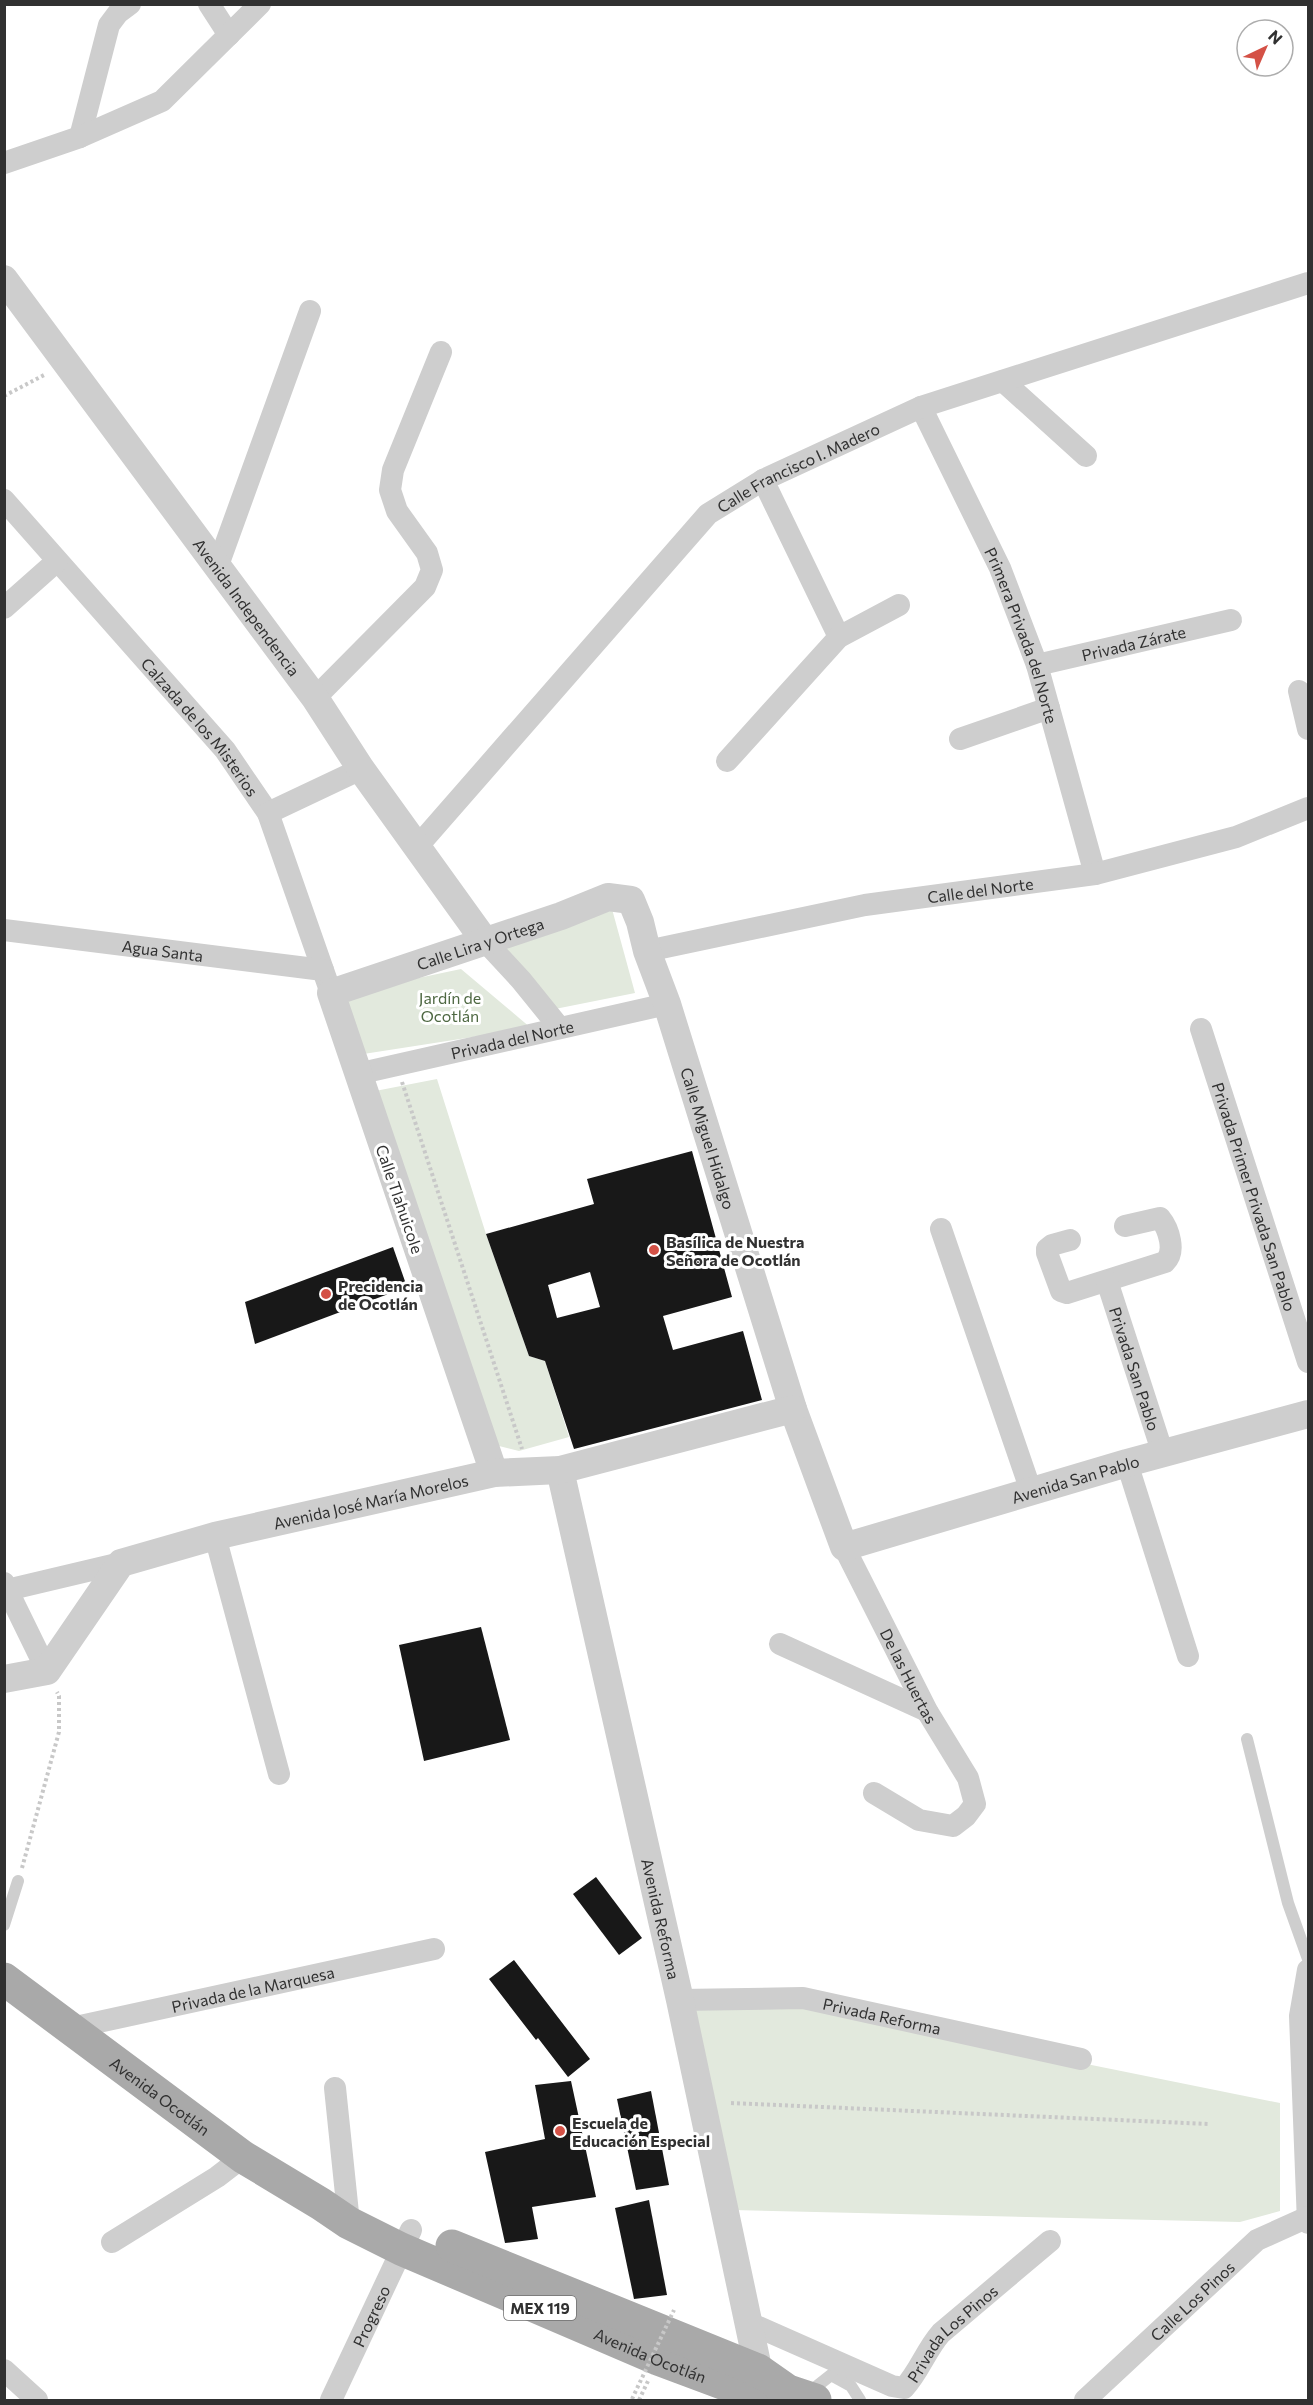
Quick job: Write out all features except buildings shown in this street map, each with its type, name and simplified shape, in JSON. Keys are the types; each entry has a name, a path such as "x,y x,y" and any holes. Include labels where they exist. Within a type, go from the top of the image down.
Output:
{"main road":[{"name":"Avenida Ocotlán","path":"4,1979 243,2157 339,2210 406,2239 658,2359 783,2393"}],"street":[{"path":"80,137 109,25 118,13 130,4"},
{"path":"209,4 229,35"},
{"path":"4,163 80,137 162,101 260,4"},
{"name":"Avenida Independencia","path":"4,279 315,698 361,769 484,940"},
{"name":"Calle Francisco I. Madero","path":"417,847 708,514 763,480 921,407 1308,283"},
{"path":"217,568 310,311"},
{"path":"315,698 425,587 432,570 427,553 397,511 390,490 393,470 441,352"},
{"path":"1003,381 1086,456"},
{"name":"Primera Privada del Norte","path":"921,407 1000,568 1036,665 1095,874"},
{"path":"763,480 839,637"},
{"name":"Calzada de los Misterios","path":"4,500 225,750 268,813 327,982"},
{"path":"4,608 57,561"},
{"path":"727,761 839,637 899,605"},
{"name":"Privada Zárate","path":"1036,665 1231,620"},
{"path":"1299,691 1308,729"},
{"path":"960,739 1049,708"},
{"path":"268,813 361,769"},
{"name":"Calle del Norte","path":"646,951 865,905 1095,874 1236,837 1308,808"},
{"name":"Calle Lira y Ortega","path":"327,982 484,940 561,916 608,897 631,900"},
{"name":"Calle Miguel Hidalgo","path":"631,900 640,922 646,951 667,1004 793,1409 844,1546"},
{"name":"Agua Santa","path":"4,930 327,982"},
{"path":"484,940 521,980 559,1027"},
{"name":"Calle Tlahuicole","path":"327,982 494,1473"},
{"name":"Privada del Norte","path":"357,1074 667,1004"},
{"name":"Privada Primer Privada San Pablo","path":"1201,1029 1308,1362"},
{"path":"1070,1240 1052,1245 1047,1249 1061,1291 1067,1293 1165,1262 1170,1257 1172,1250 1164,1222 1160,1218 1125,1226"},
{"path":"941,1229 1031,1491"},
{"name":"Privada San Pablo","path":"1107,1281 1163,1454"},
{"name":"Avenida José María Morelos","path":"122,1563 215,1536 494,1473 560,1470 793,1409"},
{"name":"Avenida San Pablo","path":"844,1546 1127,1462 1308,1414"},
{"path":"1127,1462 1188,1656"},
{"name":"Avenida Reforma","path":"560,1470 680,2000 747,2322 783,2393"},
{"path":"215,1536 279,1774"},
{"name":"De las Huertas","path":"844,1546 927,1711 968,1778 975,1804 966,1816 953,1826 919,1820 874,1793"},
{"path":"47,1671 6,1586 122,1563"},
{"path":"4,1678 47,1671 122,1563"},
{"path":"780,1644 927,1711"},
{"name":"Privada de la Marquesa","path":"71,2028 435,1948"},
{"path":"1308,1970 1300,2016 1305,2069 1308,2223"},
{"name":"Privada Reforma","path":"680,2000 803,1998 1081,2059"},
{"path":"335,2088 339,2210"},
{"path":"112,2242 217,2177 243,2157"},
{"name":"Calle Los Pinos","path":"1084,2400 1257,2240 1308,2217"},
{"name":"Progreso","path":"331,2400 406,2239"},
{"name":"Privada Los Pinos","path":"747,2322 892,2386 904,2388 931,2344 941,2333 1050,2241"},
{"path":"4,2370 38,2400"}],"lane":[{"path":"1247,1738 1288,1904 1308,1959"},
{"path":"4,1924 18,1881"},
{"path":"783,2393 831,2375 851,2386 860,2400"}],"path":[{"path":"4,396 66,362"},
{"path":"396,1064 529,1473"},
{"path":"18,1881 59,1732 59,1696 47,1671"},
{"path":"730,2103 1209,2124"},
{"path":"632,2400 674,2310"},
{"path":"639,2400 646,2385"}],"green space":[{"path":"612,909 635,993 555,1009 499,943"},
{"name":"Jardín de Ocotlán","path":"461,969 531,1028 357,1055 333,996"},
{"path":"437,1079 486,1234 529,1356 545,1361 569,1437 519,1451 491,1444 370,1092"},
{"path":"691,2005 798,2006 1280,2103 1280,2211 1240,2222 733,2210"}],"place":[{"name":"Basílica de Nuestra Señora de Ocotlán","path":"654,1250"},
{"name":"Precidencia de Ocotlán","path":"326,1294"},
{"name":"Escuela de Educación Especial","path":"560,2131"}]}
